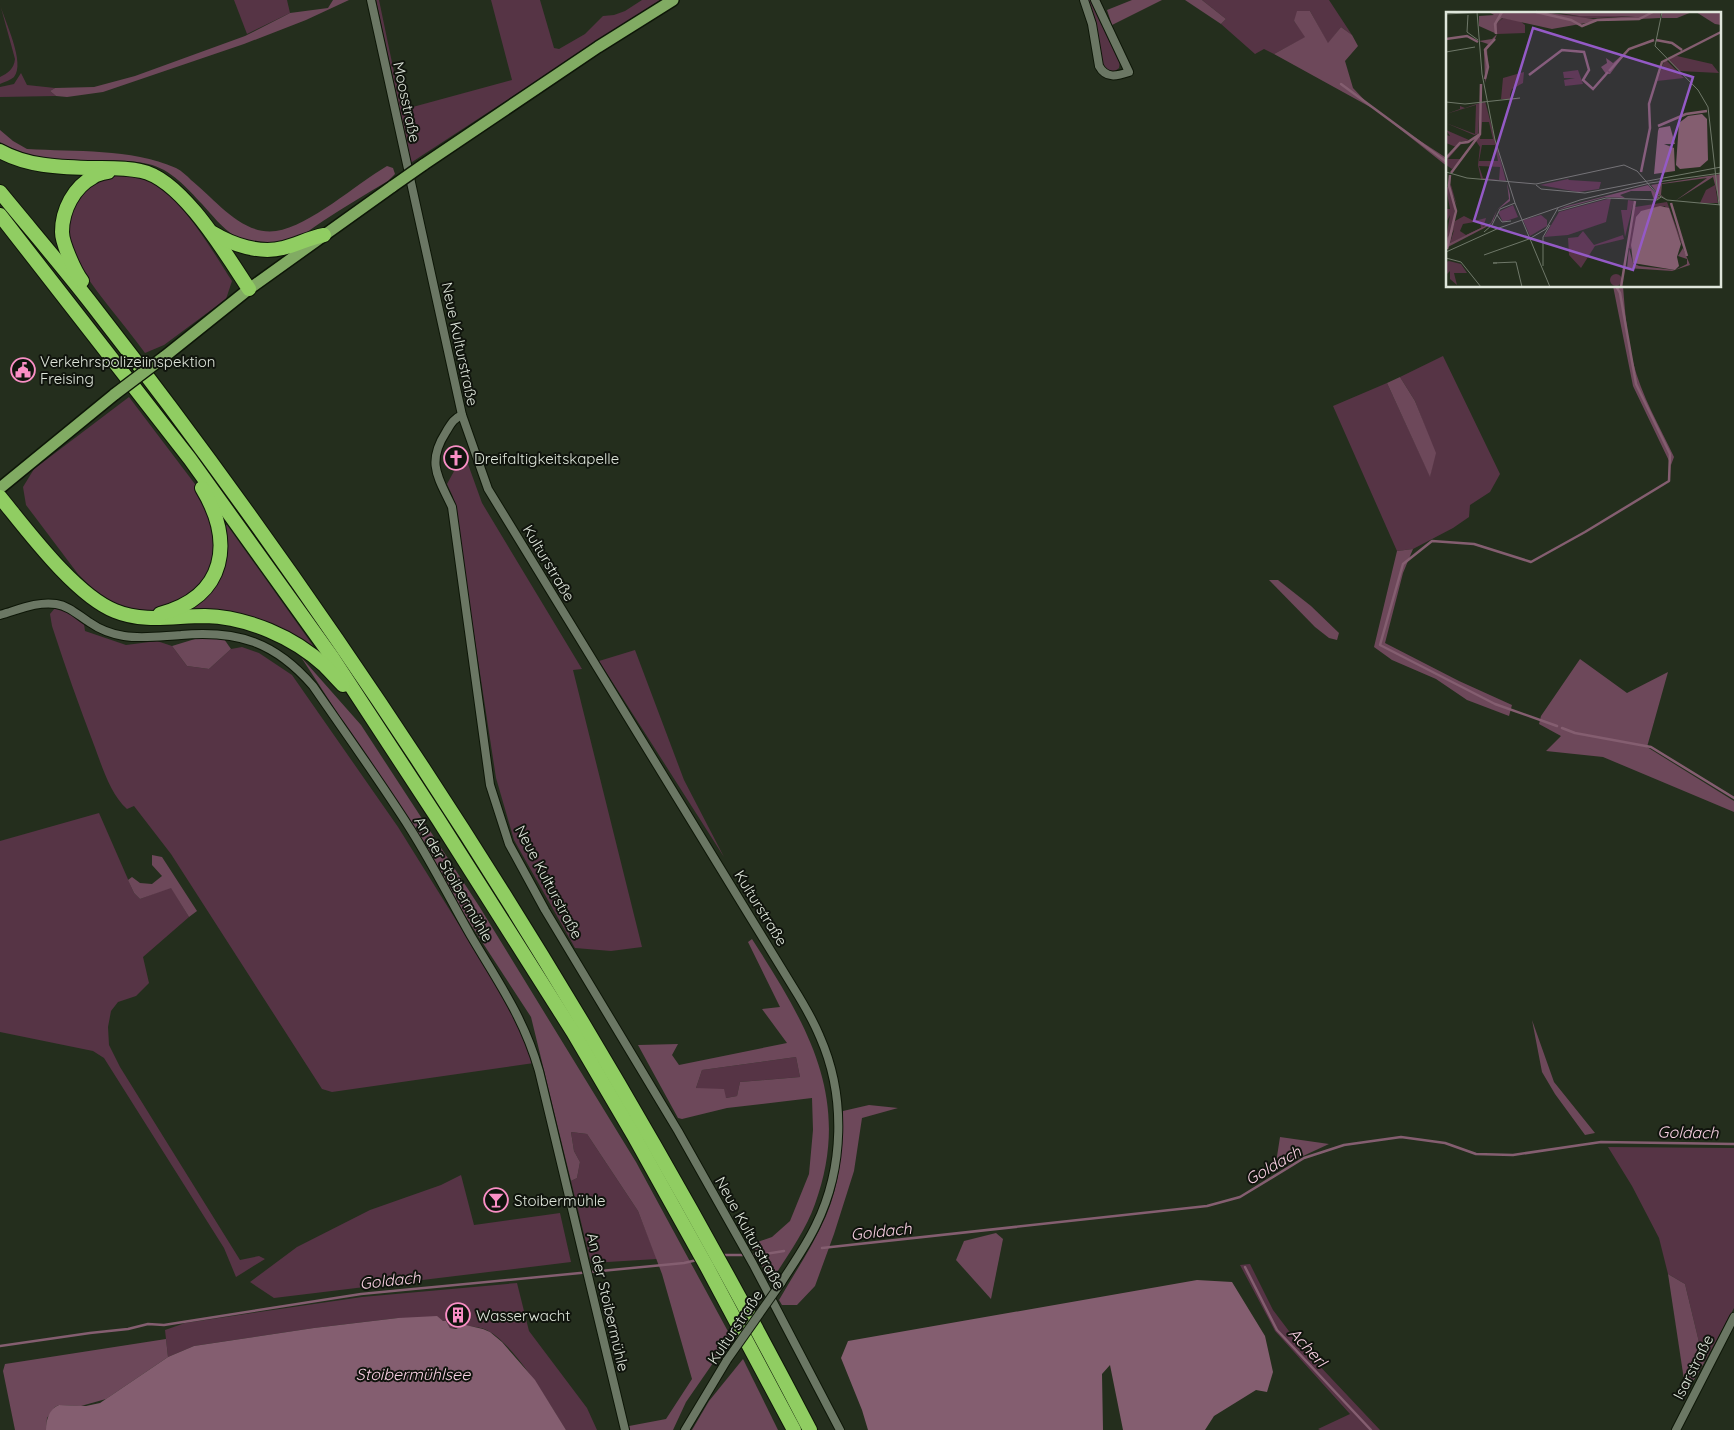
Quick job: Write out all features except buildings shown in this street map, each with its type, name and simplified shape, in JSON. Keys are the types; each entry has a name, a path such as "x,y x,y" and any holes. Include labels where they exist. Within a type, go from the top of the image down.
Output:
{"highway":[{"path":"0,151 14,158 53,167 117,168 143,171 166,182 183,198 210,231 249,289"},
{"path":"94,306 90,292 74,271 62,233 65,211 76,190 93,176 117,168"},
{"path":"0,192 94,306 249,514 352,661 444,800 585,1025 646,1128 706,1250"},
{"path":"0,215 190,459 296,605 377,725 444,827 573,1032 706,1250 810,1430"},
{"path":"210,231 226,241 256,249 282,248 309,238 324,235"},
{"path":"150,617 183,606 197,596 211,581 218,565 221,545 218,523 208,499 195,476 190,459"},
{"path":"0,496 62,570 86,593 113,610 130,616 162,619 205,616 237,620 270,630 324,665 343,686 364,716 377,725"},
{"path":"0,514 20,521"},
{"path":"714,1264 794,1430"}],"main road":[{"path":"0,488 115,394 249,289 423,165 598,47 673,0"}],"street":[{"name":"Moosstraße","path":"372,0 416,209"},
{"path":"1084,0 1092,24 1098,60 1102,71 1110,76 1129,72 1096,0"},
{"name":"Neue Kulturstraße","path":"416,209 462,415 454,419 438,444 435,465 452,506 490,785 504,827 510,844 544,910 678,1131 753,1264 840,1430"},
{"name":"Kulturstraße","path":"462,415 488,490 793,987 821,1038 831,1069 837,1102 838,1129 830,1188 817,1224 781,1284 727,1360 685,1430"},
{"name":"An der Stoibermühle","path":"0,615 38,604 56,604 71,609 98,628 118,635 141,638 201,633 233,635 259,644 279,654 313,686 411,831 522,1022 539,1071 625,1430"},
{"name":"Isarstraße","path":"1676,1430 1734,1317"}],"shaded area":[{"path":"234,0 287,0 290,13 247,34"},
{"path":"333,0 349,0 306,20 244,44 103,92 67,97 56,96 50,91 55,88 94,87 135,76 245,36 290,13 328,8"},
{"path":"376,0 379,0 403,106 409,108 512,80 491,0 540,0 554,48 559,49 585,34 603,16 625,11 642,0 660,0 409,164 399,121 402,120"},
{"path":"1086,0 1092,0 1120,61 1119,68 1115,71 1109,71 1103,65"},
{"path":"1132,0 1162,0 1112,25 1107,10"},
{"path":"1185,0 1202,0 1226,19 1221,24"},
{"path":"1202,0 1329,0 1352,35 1341,27 1328,44 1310,11 1294,21 1306,37 1274,54 1264,49 1255,54 1221,24 1226,19"},
{"path":"0,4 16,52 17,70 14,77 0,84 0,77 10,70 15,59"},
{"path":"1297,11 1310,11 1328,43 1341,27 1352,35 1358,46 1345,61 1353,88 1372,108 1274,54 1305,37 1294,21"},
{"path":"21,73 27,85 55,88 50,91 56,96 0,97 0,87 14,84"},
{"path":"1391,122 1446,158 1446,165"},
{"path":"0,130 13,141 27,149 122,154 140,157 176,168 240,222 264,231 289,228 303,221 318,213 387,166 393,168 395,174 388,181 292,240 267,244 246,241 230,233 178,180 156,166 129,161 73,161 35,156 8,147 0,142"},
{"path":"120,174 154,184 176,202 207,242 232,281 226,299 164,345 145,353 83,270 71,242 69,228 72,213 79,199 88,189 97,182"},
{"path":"1613,288 1623,288 1625,315 1636,374 1674,457 1671,465 1633,386"},
{"path":"1443,356 1500,474 1490,492 1470,505 1469,517 1453,528 1413,549 1397,551 1333,406 1387,383 1430,476 1435,453 1415,401 1400,377"},
{"path":"1400,377 1415,401 1436,453 1430,477 1387,383"},
{"path":"129,397 204,496 213,516 214,567 196,594 158,611 141,611 119,607 94,590 78,574 26,505 23,487 34,469"},
{"path":"464,453 482,503 582,669 573,670 642,947 611,951 575,948 514,840 496,778 453,497 447,484"},
{"path":"225,525 227,525 319,654 266,623 174,616 195,606 210,590 222,569 227,549"},
{"path":"1413,549 1403,573 1385,643 1459,681 1512,705 1509,716 1467,700 1436,679 1392,660 1374,647 1397,551"},
{"path":"1269,580 1278,580 1311,606 1339,633 1337,640 1329,638 1315,627"},
{"path":"55,608 62,609 84,624 85,631 126,645 157,641 172,646 187,666 209,669 231,649 242,647 259,653 292,675 398,827 517,1018 534,1063 332,1092 322,1089 171,854 134,806 127,809 111,788 103,771 52,626 50,614"},
{"path":"195,639 224,639 231,649 209,669 187,666 172,646"},
{"path":"635,650 684,780 724,857 599,661"},
{"path":"301,657 361,725 479,906 636,1162 731,1337 686,1402 673,1430 630,1430 629,1426 666,1419 692,1379 662,1274 638,1211 587,1134 571,1132 574,1151 580,1162 577,1178 571,1181 531,1017 460,908 401,808"},
{"path":"1580,659 1627,693 1668,672 1647,747 1734,801 1734,812 1603,757 1546,751 1561,736 1539,724 1541,716"},
{"path":"99,813 134,893 140,899 171,887 189,917 143,957 149,983 136,996 118,1002 111,1011 108,1027 109,1045 120,1067 240,1260 259,1256 265,1259 236,1277 224,1248 104,1058 93,1051 0,1032 0,841"},
{"path":"152,855 162,857 197,911 189,917 171,888 140,899 134,893 128,880 132,877 140,883 152,884 162,876 152,865"},
{"path":"752,939 790,1002 806,1033 818,1064 826,1097 829,1130 825,1166 815,1204 801,1235 770,1283 752,1244 772,1237 790,1221 809,1174 813,1130 812,1098 727,1108 682,1119 678,1118 638,1045 678,1044 672,1055 679,1065 787,1043 762,1009 780,1007 748,942","holes":["796,1057 800,1077 740,1082 737,1096 726,1098 724,1089 696,1088 702,1070"]},
{"path":"1532,1020 1554,1082 1595,1133 1585,1135 1555,1094 1542,1072"},
{"path":"796,1057 800,1077 740,1082 737,1096 726,1098 696,1088 702,1070"},
{"path":"869,1105 898,1108 862,1118 854,1171 815,1286 797,1305 782,1305 779,1300 815,1238 826,1216 835,1191 840,1165 843,1111"},
{"path":"571,1132 587,1134 638,1211 657,1259 591,1263 571,1181 577,1178 580,1162 574,1151"},
{"path":"1280,1137 1329,1144 1275,1169"},
{"path":"1608,1147 1734,1148 1734,1308 1704,1363 1685,1284 1668,1274 1659,1238 1632,1186"},
{"path":"461,1175 474,1225 560,1213 571,1262 274,1298 250,1282 297,1247 370,1210 441,1185"},
{"path":"996,1233 1003,1239 991,1299 956,1260 964,1241"},
{"path":"1250,1264 1273,1310 1298,1343 1380,1430 1318,1429 1350,1414 1275,1331 1240,1265"},
{"path":"1668,1274 1685,1284 1704,1363 1686,1393"},
{"path":"517,1283 529,1331 587,1408 597,1430 566,1430 530,1374 506,1345 495,1335 479,1328 450,1328 446,1321 398,1318 314,1328 194,1346 168,1357 165,1330 185,1323 362,1297"},
{"path":"166,1339 168,1357 106,1399 81,1406 59,1405 55,1407 47,1418 46,1430 15,1430 3,1371 5,1364"},
{"path":"743,1359 778,1430 692,1430 709,1401"}],"water":[{"path":"1197,1280 1232,1282 1265,1336 1273,1372 1267,1392 1256,1390 1214,1416 1205,1430 1123,1430 1110,1365 1102,1374 1103,1430 868,1430 841,1358 848,1341"},
{"name":"Stoibermühlsee","path":"437,1316 446,1321 450,1328 456,1329 461,1324 483,1329 502,1342 535,1380 566,1430 46,1430 49,1415 59,1405 86,1406 100,1403 168,1357 194,1346 314,1328 398,1318"}],"waterway":[{"path":"1341,84 1446,162"},
{"path":"1557,726 1495,704 1380,645 1403,564 1432,541 1474,544 1531,562 1669,481 1670,454 1636,384 1620,293 1617,288"},
{"path":"1562,728 1575,733 1651,747 1734,798"},
{"name":"Goldach","path":"822,1248 1207,1206 1240,1197 1304,1158 1344,1145 1401,1137 1445,1143 1476,1154 1513,1155 1601,1142 1734,1144"},
{"name":"Goldach","path":"722,1255 759,1255 784,1251"},
{"name":"Goldach","path":"0,1346 128,1329 148,1324 164,1325 361,1294 684,1263 697,1260"},
{"name":"Acherl","path":"1245,1267 1277,1330 1371,1430"}],"place":[{"name":"Verkehrspolizeiinspektion Freising","path":"23,370"},
{"name":"Dreifaltigkeitskapelle","path":"456,458"},
{"name":"Stoibermühle","path":"496,1200"},
{"name":"Wasserwacht","path":"458,1315"}]}
